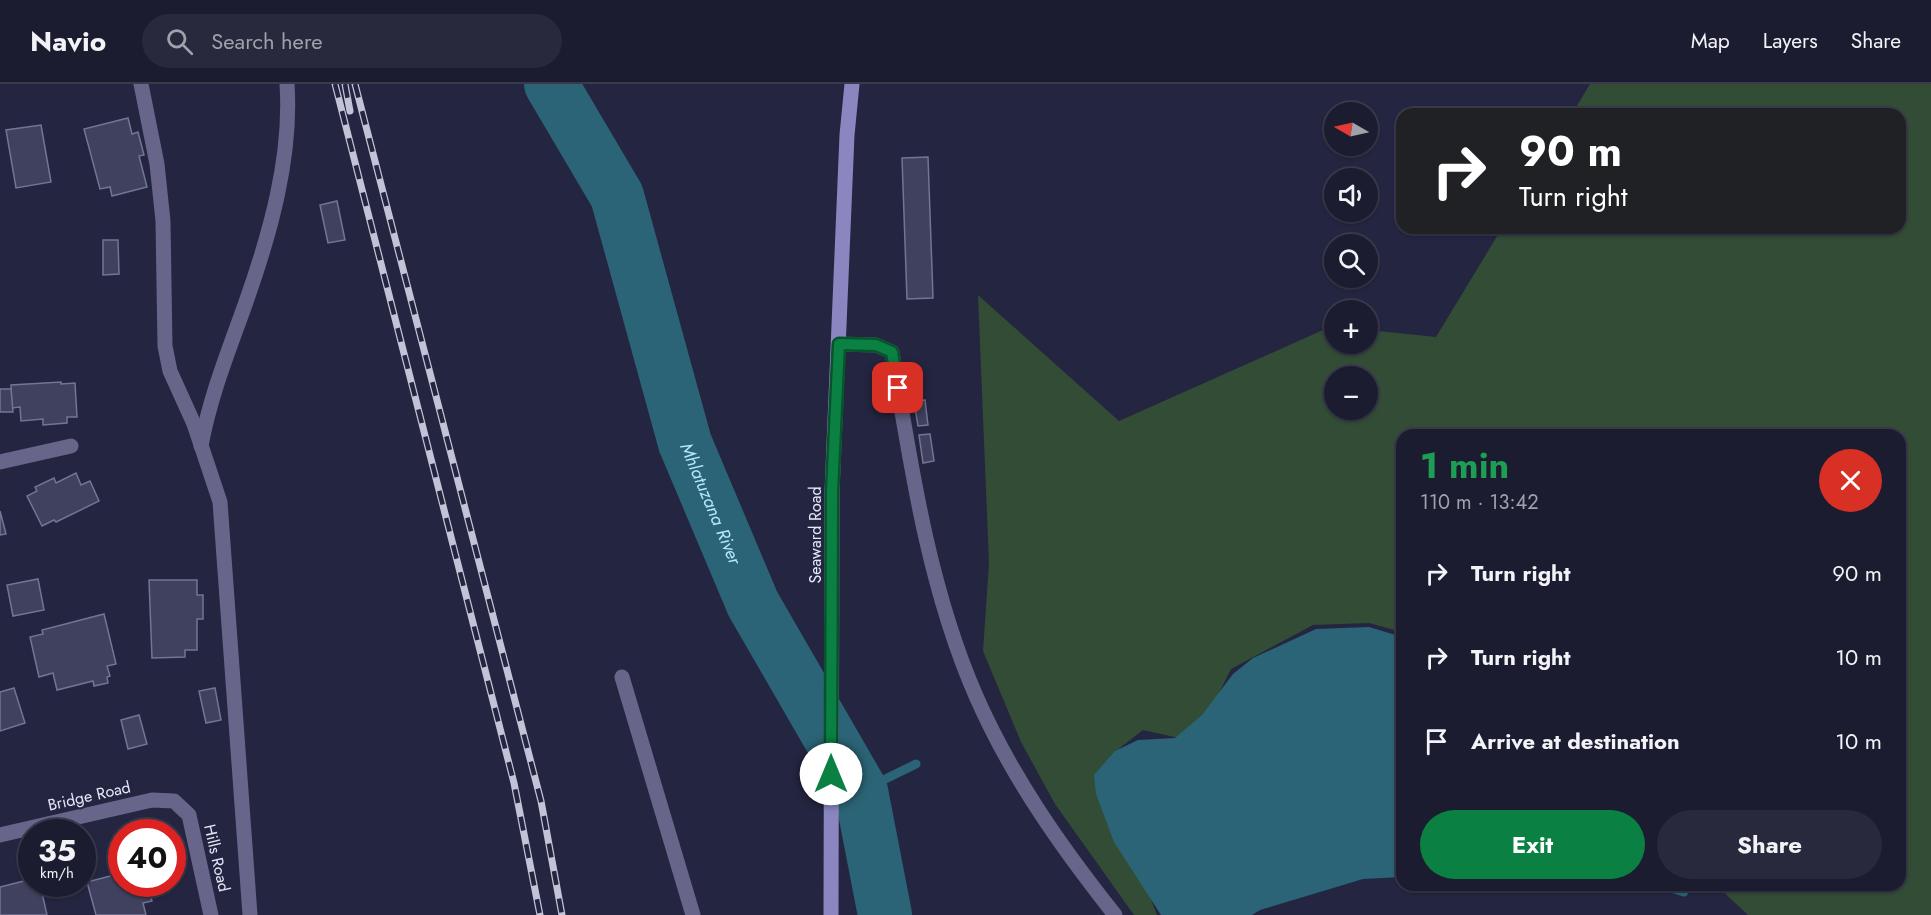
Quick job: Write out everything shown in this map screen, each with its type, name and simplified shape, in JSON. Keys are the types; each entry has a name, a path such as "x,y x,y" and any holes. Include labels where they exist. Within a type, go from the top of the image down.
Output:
{"street":[{"path":"141,84 157,164 163,221 165,346 170,371 201,446 220,502 250,915"},
{"path":"201,446 206,415 250,288 277,195 285,136 287,84"},
{"name":"Seaward Road","path":"831,915 832,492 847,135 852,84"},
{"path":"839,344 876,345 892,352 932,561 954,640 976,696 1002,749 1053,834 1115,915"},
{"path":"0,462 71,446"},
{"path":"622,677 693,915"},
{"name":"Bridge Road","path":"0,835 152,800"},
{"name":"Hills Road","path":"152,800 174,801 189,815 211,915"}],"green space":[{"path":"1590,84 1931,84 1931,915 1748,915 1722,891 1906,891 1906,429 1396,429 1396,630 1369,623 1313,625 1231,669 1206,719 1179,738 1143,730 1116,751 1106,783 1157,915 1134,915 1055,804 1021,742 983,651 989,563 978,295 1119,421 1324,330 1324,354 1378,354 1378,331 1436,337 1498,234 1906,234 1906,108 1576,108"}],"water":[{"path":"1369,627 1396,635 1396,877 1363,879 1260,910 1252,915 1161,915 1114,842 1096,794 1094,775 1115,751 1138,740 1175,738 1202,715 1233,674 1253,658 1316,629"}],"building":[{"path":"128,118 132,134 138,132 144,155 139,156 147,187 112,196 110,187 100,189 84,129"},
{"path":"41,125 51,182 16,188 6,130"},
{"path":"928,157 933,298 907,299 902,158"},
{"path":"337,201 345,240 328,243 320,205"},
{"path":"103,240 118,240 119,274 103,275"},
{"path":"61,382 61,384 75,383 77,417 67,417 67,423 43,425 43,419 21,421 20,407 12,408 11,385"},
{"path":"0,389 11,389 13,412 0,412"},
{"path":"925,400 928,425 918,426 914,401"},
{"path":"930,434 934,461 923,463 919,435"},
{"path":"76,473 81,485 90,481 99,501 56,522 54,520 42,526 27,496 37,491 35,487 54,478 56,483"},
{"path":"0,511 6,534 0,535"},
{"path":"38,579 44,610 13,616 7,585"},
{"path":"149,580 197,580 197,595 203,595 203,619 197,619 197,650 185,650 185,657 152,658"},
{"path":"104,614 116,664 107,666 110,676 107,677 108,683 94,686 93,681 57,690 53,673 39,677 30,637 43,634 42,630"},
{"path":"14,688 25,723 0,731 0,692"},
{"path":"215,688 221,720 206,723 199,691"},
{"path":"139,715 147,744 128,749 121,720"},
{"path":"108,877 108,897 151,897 152,901 143,903 146,915 96,915 91,897 96,897 96,880"},
{"path":"18,882 18,897 43,897 47,915 0,915 0,887"}],"waterway":[{"name":"Mhlatuzana River","path":"551,84 617,196 685,443 753,604 861,791 885,915"},
{"path":"861,791 916,764"}],"railway":[{"path":"335,84 514,783 540,915"},
{"path":"345,84 350,111"},
{"path":"355,84 541,801 562,915"}],"route":[{"path":"831,774 832,492 839,344 876,345 892,352 898,388"}]}
